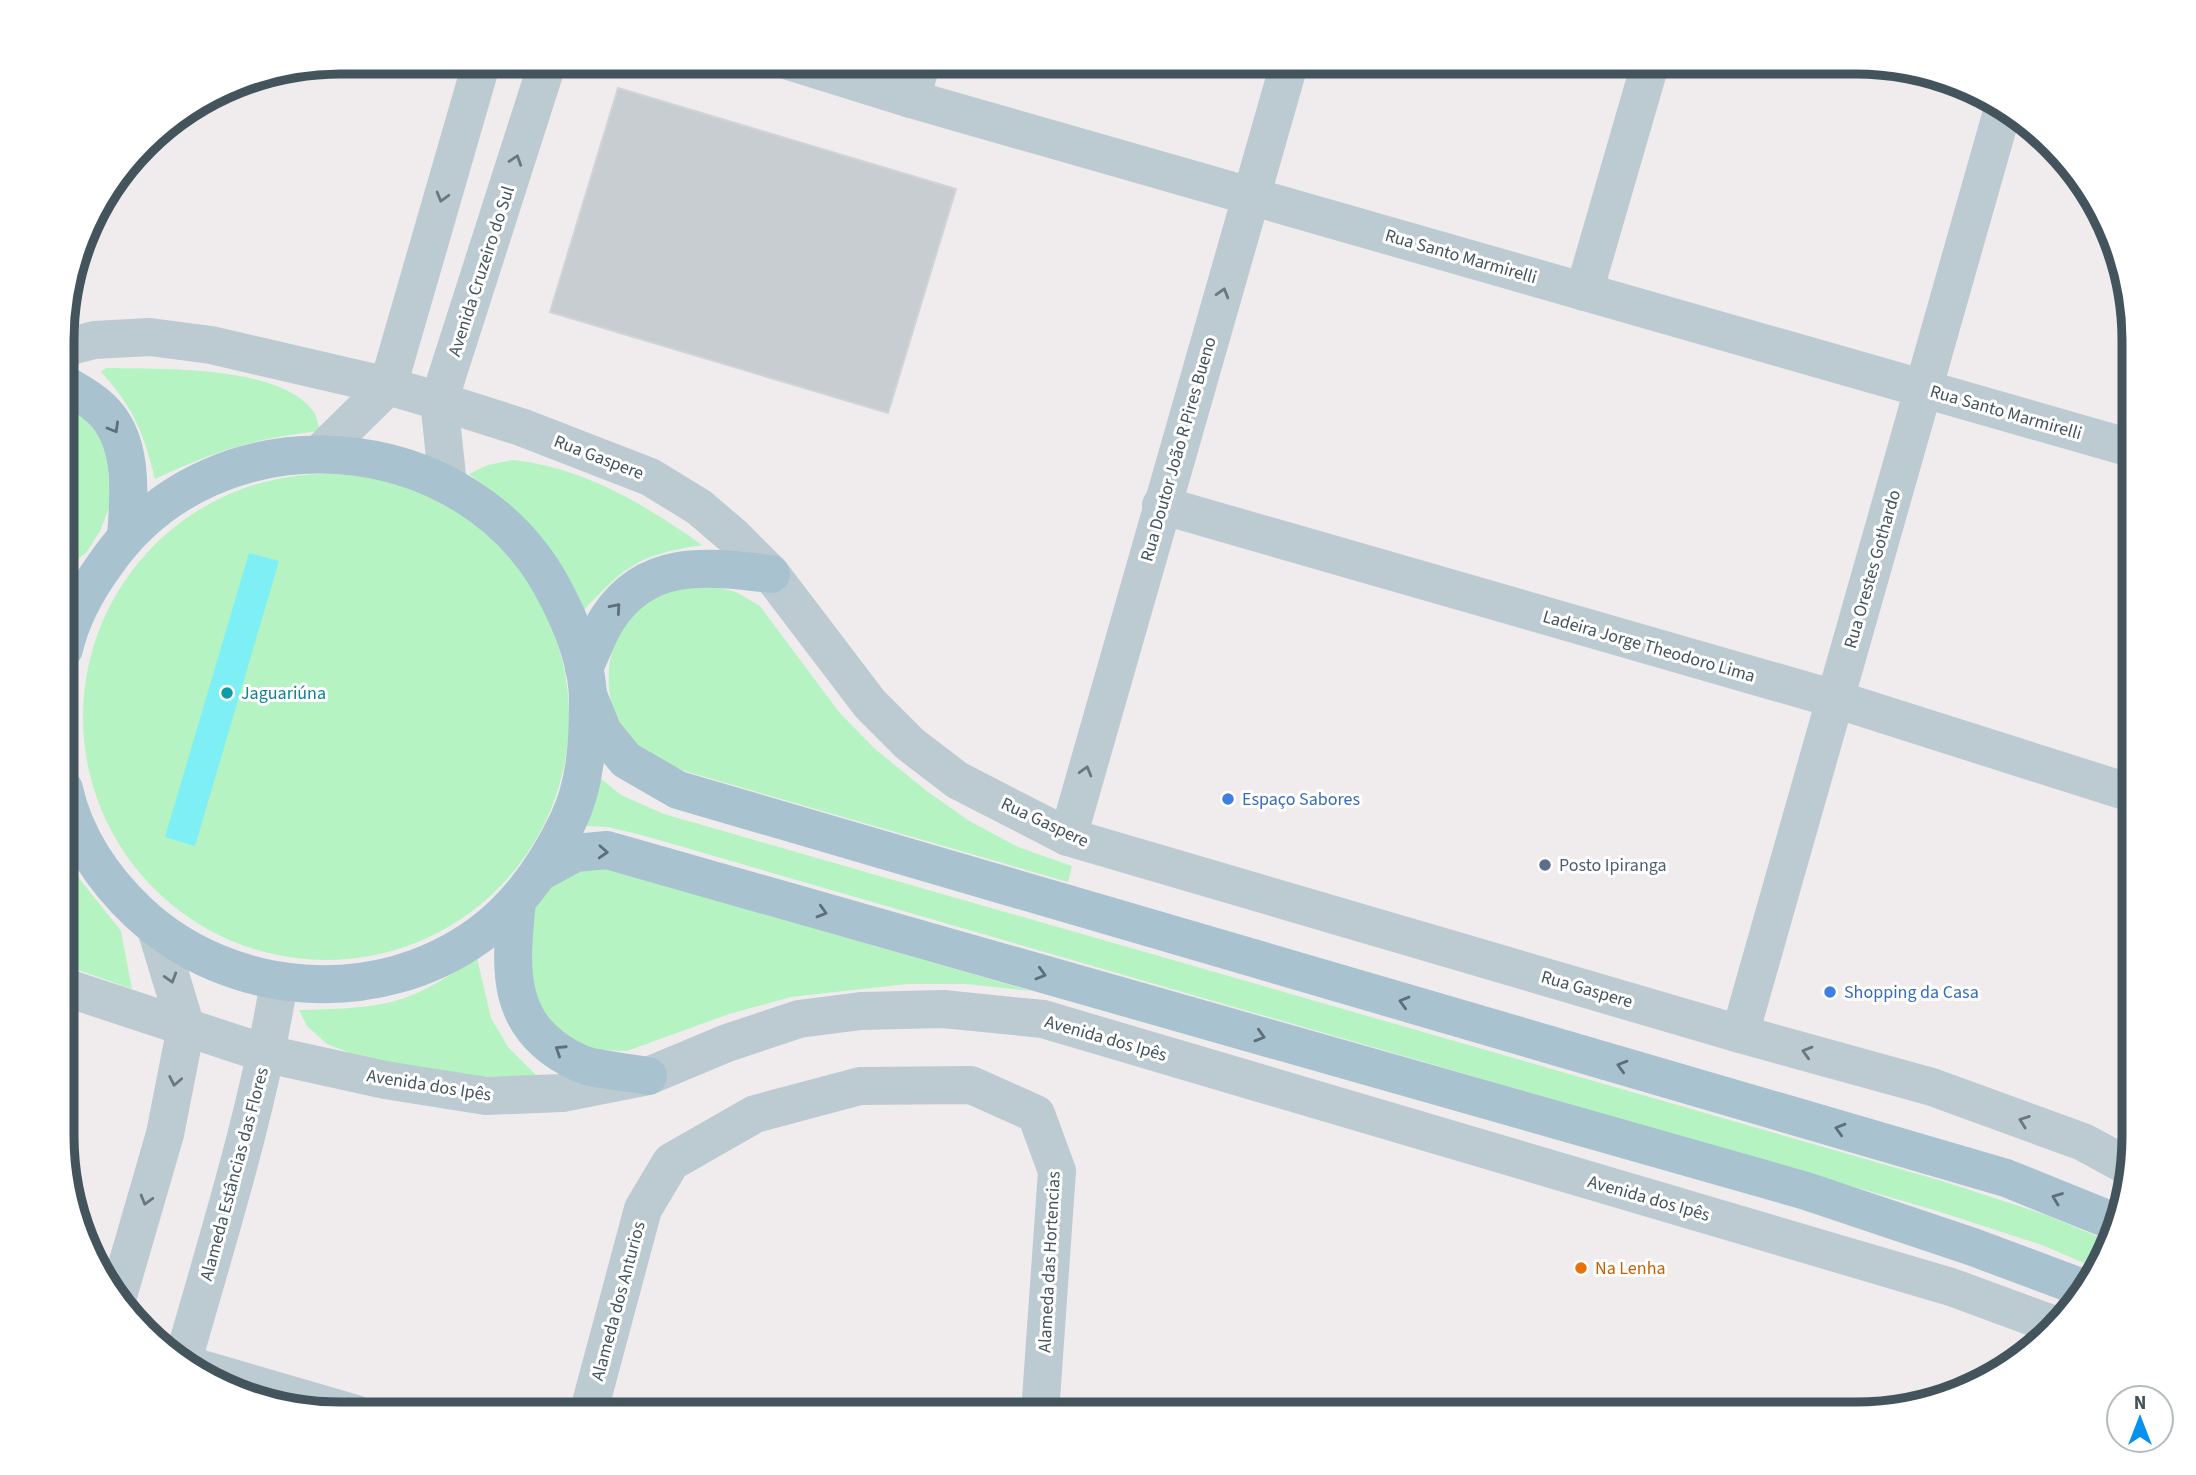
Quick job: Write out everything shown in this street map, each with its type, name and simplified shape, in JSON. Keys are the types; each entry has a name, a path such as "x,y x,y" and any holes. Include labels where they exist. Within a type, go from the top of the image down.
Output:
{"main road":[{"path":"74,391 102,409 118,434 126,458 129,494 120,543 87,590 74,619"},
{"path":"74,576 120,543 167,502 214,475 266,459 320,453 386,461 448,485 487,510 522,543 550,581 571,623 586,682 603,732 626,760 678,790 2006,1178 2109,1219"},
{"path":"648,1076 580,1063 546,1042 523,1013 513,978 529,887 570,818 586,758 586,682 608,618 629,594 653,579 679,570 709,567 771,575"},
{"path":"74,819 88,851 118,893 156,929 214,963 279,982 331,986 383,979 433,962 478,936 529,887 575,853 607,850 1806,1191 1973,1247 2076,1286"}],"street":[{"path":"320,453 388,386 478,74"},
{"name":"Avenida Cruzeiro do Sul","path":"448,485 439,401 544,74"},
{"name":"Rua Santo Marmirelli","path":"831,74 2122,446"},
{"path":"911,99 918,74"},
{"name":"Rua Doutor João R Pires Bueno","path":"1068,836 1286,74"},
{"path":"1584,292 1647,74"},
{"name":"Rua Orestes Gothardo","path":"1740,1034 2001,116"},
{"name":"Rua Gaspere","path":"74,345 94,340 150,337 211,345 388,386 439,401 521,427 650,477 699,507 733,536 771,575 870,704 910,744 957,780 1068,836 1740,1034 1932,1087 2082,1142 2121,1163"},
{"name":"Ladeira Jorge Theodoro Lima","path":"1161,505 1835,699 2122,790"},
{"path":"121,1287 165,1135 186,1027 156,929"},
{"name":"Alameda Estâncias das Flores","path":"184,1352 241,1158 267,1054 279,982"},
{"name":"Avenida dos Ipês","path":"74,989 267,1054 385,1080 486,1096 562,1093 648,1076 727,1043 799,1019 861,1011 943,1009 1043,1018 1951,1287 2047,1322"},
{"name":"Alameda dos Anturios","path":"591,1402 643,1209 671,1162 755,1114 860,1086 971,1085 1035,1114"},
{"name":"Alameda das Hortencias","path":"1035,1114 1057,1171 1041,1402"},
{"path":"227,1377 305,1399"}],"green space":[{"path":"106,368 186,370 247,377 274,385 297,396 313,411 320,431 235,447 155,479 136,421 101,372"},
{"path":"74,406 107,445 110,505 100,531 86,553 74,562"},
{"path":"512,460 563,470 588,479 658,515 702,545 663,553 636,564 612,582 584,610 562,569 536,534 505,503 469,474 488,465"},
{"path":"326,474 373,478 419,492 461,515 498,545 528,582 551,624 565,670 569,717 565,764 551,810 528,852 498,889 461,919 419,942 373,956 326,960 279,956 233,942 191,919 154,889 124,852 101,810 87,764 83,717 87,670 101,624 124,582 154,545 191,515 233,492 279,478"},
{"path":"687,584 707,585 736,592 760,606 839,712 875,749 928,792 971,822 1018,847 1072,866 1068,882 688,772 641,750 624,732 611,699 610,663 614,645 621,629 637,609 657,596"},
{"path":"599,777 621,795 664,814 1942,1181 2046,1215 2102,1238 2089,1265 2042,1245 1934,1210 645,836 608,827 584,826"},
{"path":"604,868 1031,991 966,984 907,984 791,997 729,1014 627,1051 591,1050 545,1020 526,969 535,908 546,891 564,873"},
{"path":"74,872 121,931 132,989 74,969"},
{"path":"477,958 491,1018 508,1047 537,1076 474,1077 360,1057 327,1044 307,1026 299,1010 359,1007 406,998 448,977"}],"water":[{"path":"249,553 279,561 195,846 165,837"}],"building":[{"path":"618,88 956,189 888,413 550,312"}],"place":[{"name":"Jaguariúna","path":"227,693"},
{"name":"Espaço Sabores","path":"1228,799"},
{"name":"Posto Ipiranga","path":"1545,865"},
{"name":"Shopping da Casa","path":"1830,992"},
{"name":"Na Lenha","path":"1581,1268"}]}
